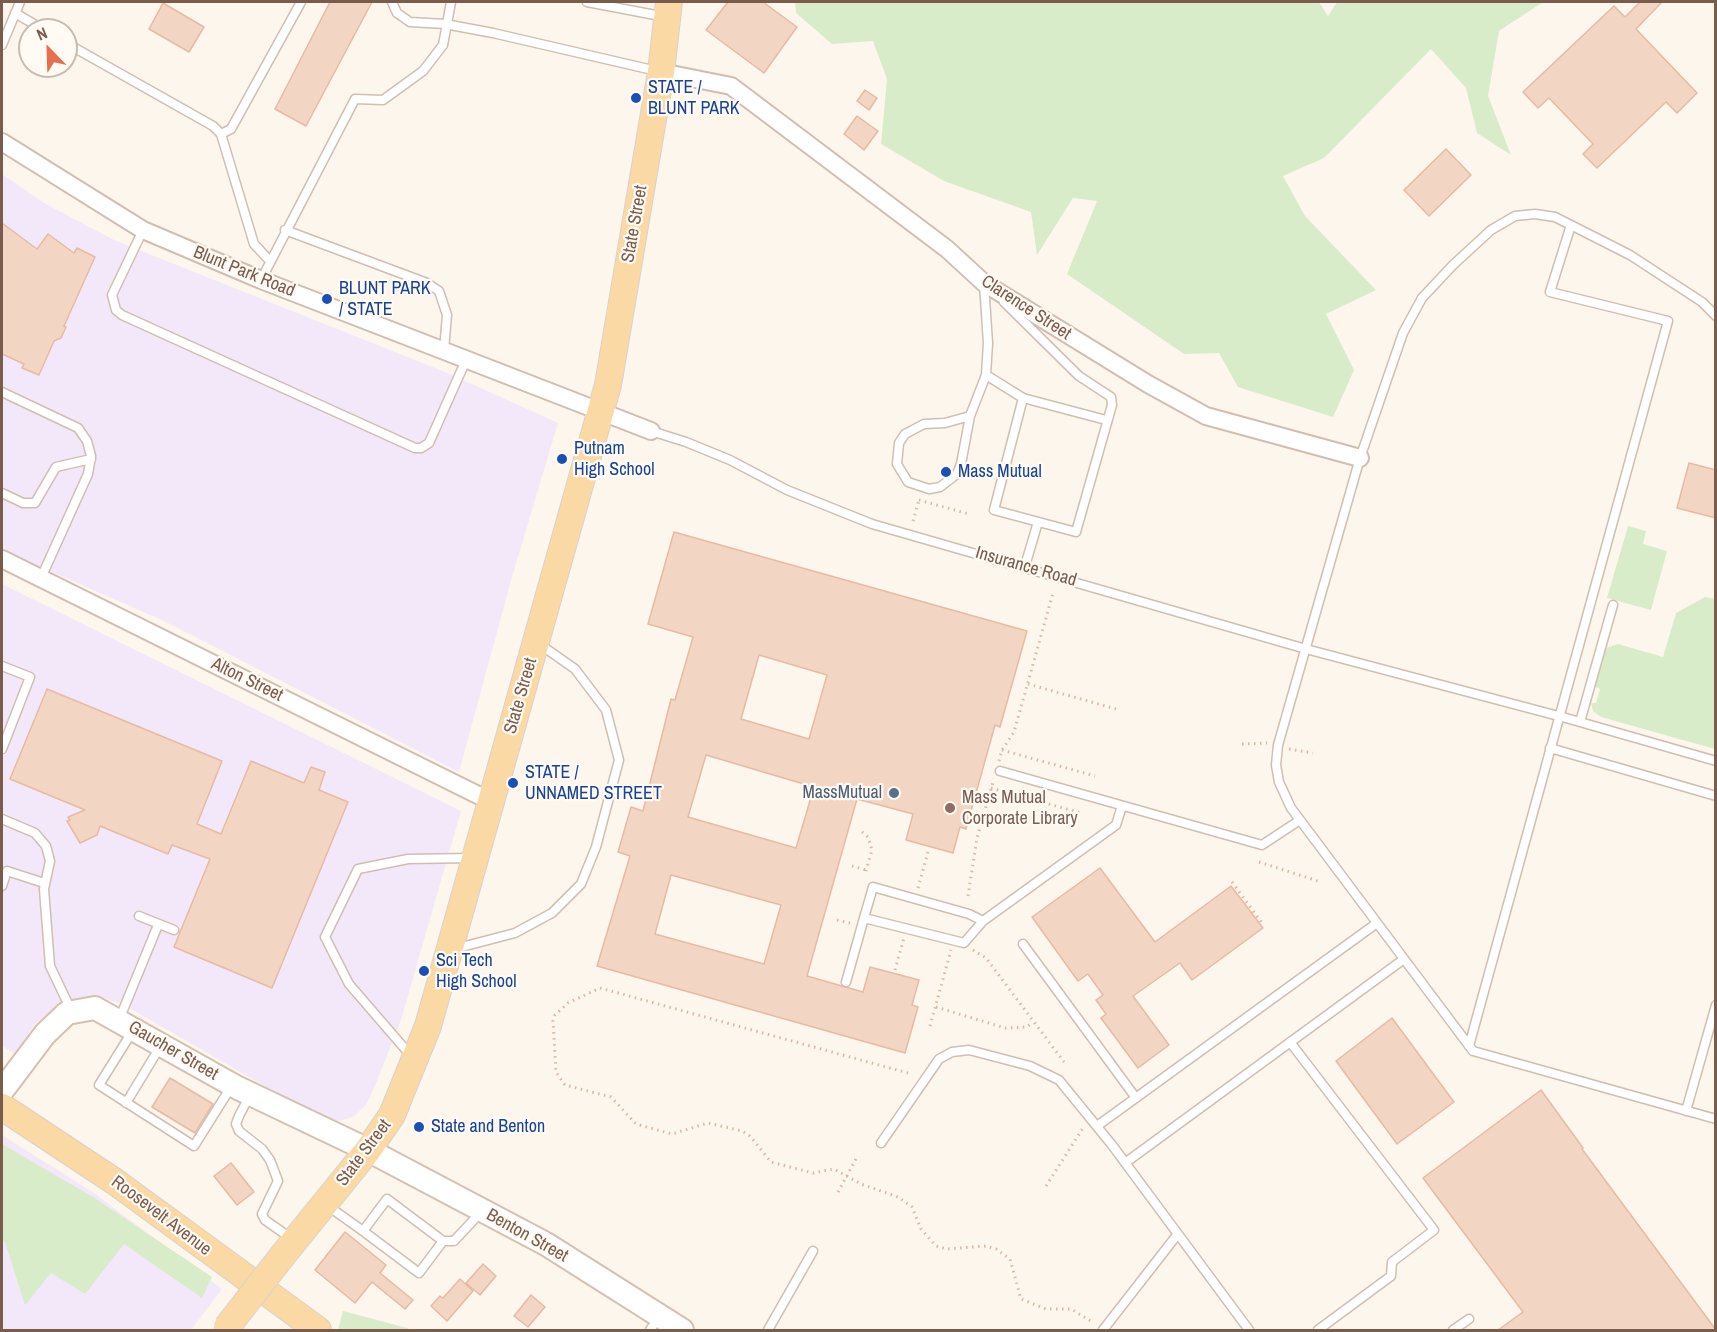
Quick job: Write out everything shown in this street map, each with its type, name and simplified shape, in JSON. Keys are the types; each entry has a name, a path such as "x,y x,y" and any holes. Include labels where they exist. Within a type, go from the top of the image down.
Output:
{"main road":[{"name":"State Street","path":"226,1329 368,1150 392,1115 416,1061 451,950 601,414 611,370 661,72 667,10"},
{"name":"Gaucher Street","path":"72,1012 95,1008 241,1090 368,1150"},
{"path":"2,1091 45,1034 72,1012"},
{"name":"Roosevelt Avenue","path":"2,1107 114,1181 318,1330"},
{"name":"Benton Street","path":"368,1150 546,1244 655,1323 682,1330"}],"street":[{"name":"Clarence Street","path":"661,72 731,86 947,249 984,283 1148,384 1206,416 1360,458"},
{"name":"Blunt Park Road","path":"2,142 143,230 261,280 444,350 601,414"},
{"name":"Insurance Road","path":"601,414 651,431"},
{"name":"Alton Street","path":"2,559 492,802"}],"lane":[{"path":"2,45 20,2"},
{"path":"221,134 231,129 301,2"},
{"path":"392,2 397,13 410,22 445,24 544,44 661,72"},
{"path":"261,280 269,260 355,99 383,100 423,71 443,45 445,24 451,2"},
{"path":"587,2 634,13 667,10"},
{"path":"15,13 24,18"},
{"path":"78,50 213,126 221,134 254,244 269,260"},
{"path":"1716,316 1702,302 1639,260 1555,217 1535,214 1515,216 1491,230 1430,290 1403,333 1360,458 1278,745 1276,765 1279,782 1300,820 1473,1052 1716,1119"},
{"path":"1469,1046 1668,321 1550,292 1571,225"},
{"path":"143,230 112,295 116,310 122,315 416,448 422,448 429,443 466,360"},
{"path":"285,230 427,283 439,291 447,315 444,350"},
{"path":"970,416 945,423 913,427 899,443 897,464 901,474 908,482 922,488 940,487 957,474 961,464 970,416 986,375 988,333 984,283"},
{"path":"984,283 1079,376 1111,398 1111,413 1106,420 1076,532 994,510 1023,398"},
{"path":"986,375 1023,398 1106,420"},
{"path":"2,392 78,428 87,441 91,459 88,474 41,578"},
{"name":"Insurance Road","path":"651,431 730,460 787,490 850,516 1306,649 1716,761"},
{"path":"2,493 23,503 35,503 56,467 91,459"},
{"path":"1025,566 1038,522"},
{"path":"1580,722 1613,605"},
{"path":"451,950 515,933 552,913 581,884 596,847 619,760 606,710 575,669 537,642"},
{"path":"2,666 30,677 2,749"},
{"path":"1550,748 1716,796"},
{"path":"1000,771 1262,845 1300,820"},
{"path":"864,918 964,943 983,921 1116,825 1122,806"},
{"path":"2,819 35,833 46,846 50,861 44,883 50,966 72,1012"},
{"path":"416,1061 349,984 325,937 358,869 408,858 476,858"},
{"path":"2,886 7,871 44,883"},
{"path":"846,982 873,887 969,914 983,921"},
{"path":"139,916 174,930"},
{"path":"1097,1126 1377,923"},
{"path":"158,925 126,1025 99,1085 194,1146 241,1090"},
{"path":"1023,944 1136,1098"},
{"path":"1125,1163 1404,959"},
{"path":"1686,1110 1716,1005"},
{"path":"1290,1042 1434,1230 1392,1262 1391,1276 1318,1330"},
{"path":"126,1102 162,1044"},
{"path":"881,1143 939,1059 952,1052 969,1050 1000,1058 1030,1066 1059,1080 1097,1126 1249,1330"},
{"path":"241,1090 239,1116 236,1124 239,1131 262,1149 270,1160 278,1181 262,1214 289,1248"},
{"path":"363,1231 387,1199 443,1241 454,1241 482,1211"},
{"path":"325,1204 419,1273 443,1241"},
{"path":"1103,1330 1177,1235"},
{"path":"768,1330 813,1251"},
{"path":"1453,1330 1468,1320"}],"path":[{"path":"913,521 922,488"},
{"path":"919,500 969,514"},
{"path":"968,896 977,838 1002,750 1014,732 1053,592"},
{"path":"1028,683 1116,709"},
{"path":"1242,744 1269,743"},
{"path":"1289,749 1313,753"},
{"path":"1002,750 1095,776"},
{"path":"991,788 1081,813"},
{"path":"852,866 866,872 872,850 868,837 862,832"},
{"path":"918,888 928,852"},
{"path":"1259,862 1318,881"},
{"path":"1232,882 1262,923"},
{"path":"837,920 850,923"},
{"path":"895,970 905,937"},
{"path":"972,949 986,958 1064,1062"},
{"path":"930,1026 951,950"},
{"path":"908,1073 608,989 594,989 568,1003 555,1015 553,1028 556,1072 565,1085 611,1097 636,1124 672,1134 708,1123 750,1136 771,1162 813,1173 834,1170 861,1184 907,1201 921,1229 936,1246 953,1249 986,1246 1003,1253 1010,1259 1017,1291 1022,1299 1046,1309 1071,1309 1094,1323"},
{"path":"936,1007 1005,1028 1027,1027 1034,1022"},
{"path":"1046,1186 1083,1128"},
{"path":"838,1192 857,1157"},
{"path":"1003,1253 1006,1248"}],"shaded area":[{"path":"2,174 44,203 114,240 450,374 558,423 512,577 459,772 166,622 2,550"},
{"path":"2,584 461,811 401,1020 366,1105 353,1117 335,1122 322,1119 124,1005 107,999 94,997 62,1005 36,1023 15,1054 2,1046"},
{"path":"2,1135 94,1193 222,1289 191,1330 2,1330"}],"green space":[{"path":"795,2 1319,2 1328,16 1337,2 1543,2 1499,31 1488,96 1511,155 1477,133 1466,88 1431,49 1324,158 1283,176 1305,216 1376,290 1326,314 1354,370 1333,417 1238,387 1219,353 1184,354 1067,274 1097,201 1073,198 1037,255 1031,212 944,181 881,144 887,79 873,41 832,44 796,13"},
{"path":"1628,526 1646,531 1643,544 1667,551 1651,610 1607,598"},
{"path":"1705,597 1715,599 1715,749 1601,717 1593,711 1591,703 1596,703 1600,689 1594,686 1606,648 1618,644 1663,657 1676,613"},
{"path":"2,1144 93,1197 212,1277 202,1298 124,1244 85,1294 51,1273 25,1305 5,1242 2,1241"},
{"path":"343,1311 407,1328 411,1330 338,1330"}],"building":[{"path":"330,2 372,2 306,126 275,109"},
{"path":"728,2 763,2 797,27 764,73 706,30"},
{"path":"1640,2 1662,2 1636,29 1697,93 1677,113 1666,102 1597,168 1583,154 1593,144 1549,98 1538,108 1523,92 1614,6 1625,17"},
{"path":"163,3 204,27 189,52 149,29"},
{"path":"865,90 877,98 869,110 857,101"},
{"path":"857,116 878,131 864,150 844,134"},
{"path":"1446,149 1471,175 1429,216 1404,190"},
{"path":"2,223 37,249 48,234 74,253 77,248 95,257 64,326 66,327 61,338 54,341 39,375 22,368 24,364 2,354"},
{"path":"1689,463 1716,470 1716,518 1677,508"},
{"name":"MassMutual","path":"674,532 1027,631 1000,727 995,725 966,829 960,827 953,853 906,840 913,814 857,799 807,976 863,992 870,967 919,980 912,1005 918,1007 905,1053 597,966 630,856 618,852 631,807 643,811 671,699 675,700 693,637 648,624","holes":["759,655 827,675 809,739 741,719","706,755 814,787 796,848 688,817","671,875 781,905 764,964 655,934"]},
{"path":"47,689 222,761 197,824 221,834 251,761 304,783 311,767 325,772 319,790 348,802 272,988 174,947 210,859 172,845 168,854 100,826 97,835 80,843 67,821 70,820 68,817 85,810 10,779"},
{"path":"1100,868 1155,942 1231,886 1263,928 1192,980 1180,963 1133,996 1169,1045 1138,1068 1101,1018 1106,1014 1096,1000 1103,995 1088,974 1078,981 1032,917"},
{"path":"1392,1018 1454,1102 1397,1144 1336,1061"},
{"path":"170,1078 213,1104 195,1133 152,1107"},
{"path":"1541,1090 1716,1330 1498,1330 1523,1312 1423,1178"},
{"path":"231,1163 254,1192 237,1205 214,1176"},
{"path":"345,1232 386,1265 380,1273 413,1300 405,1309 372,1282 355,1303 315,1270"},
{"path":"483,1264 496,1276 480,1295 466,1283"},
{"path":"460,1279 473,1291 447,1321 431,1306 440,1296 443,1298"},
{"path":"531,1295 545,1307 528,1327 514,1316"}],"place":[{"name":"STATE / BLUNT PARK","path":"636,98"},
{"name":"BLUNT PARK / STATE","path":"327,299"},
{"name":"Putnam High School","path":"562,459"},
{"name":"Mass Mutual","path":"946,472"},
{"name":"STATE / UNNAMED STREET","path":"513,783"},
{"name":"MassMutual","path":"894,793"},
{"name":"Mass Mutual Corporate Library","path":"950,808"},
{"name":"Sci Tech High School","path":"424,971"},
{"name":"State and Benton","path":"419,1127"}]}
